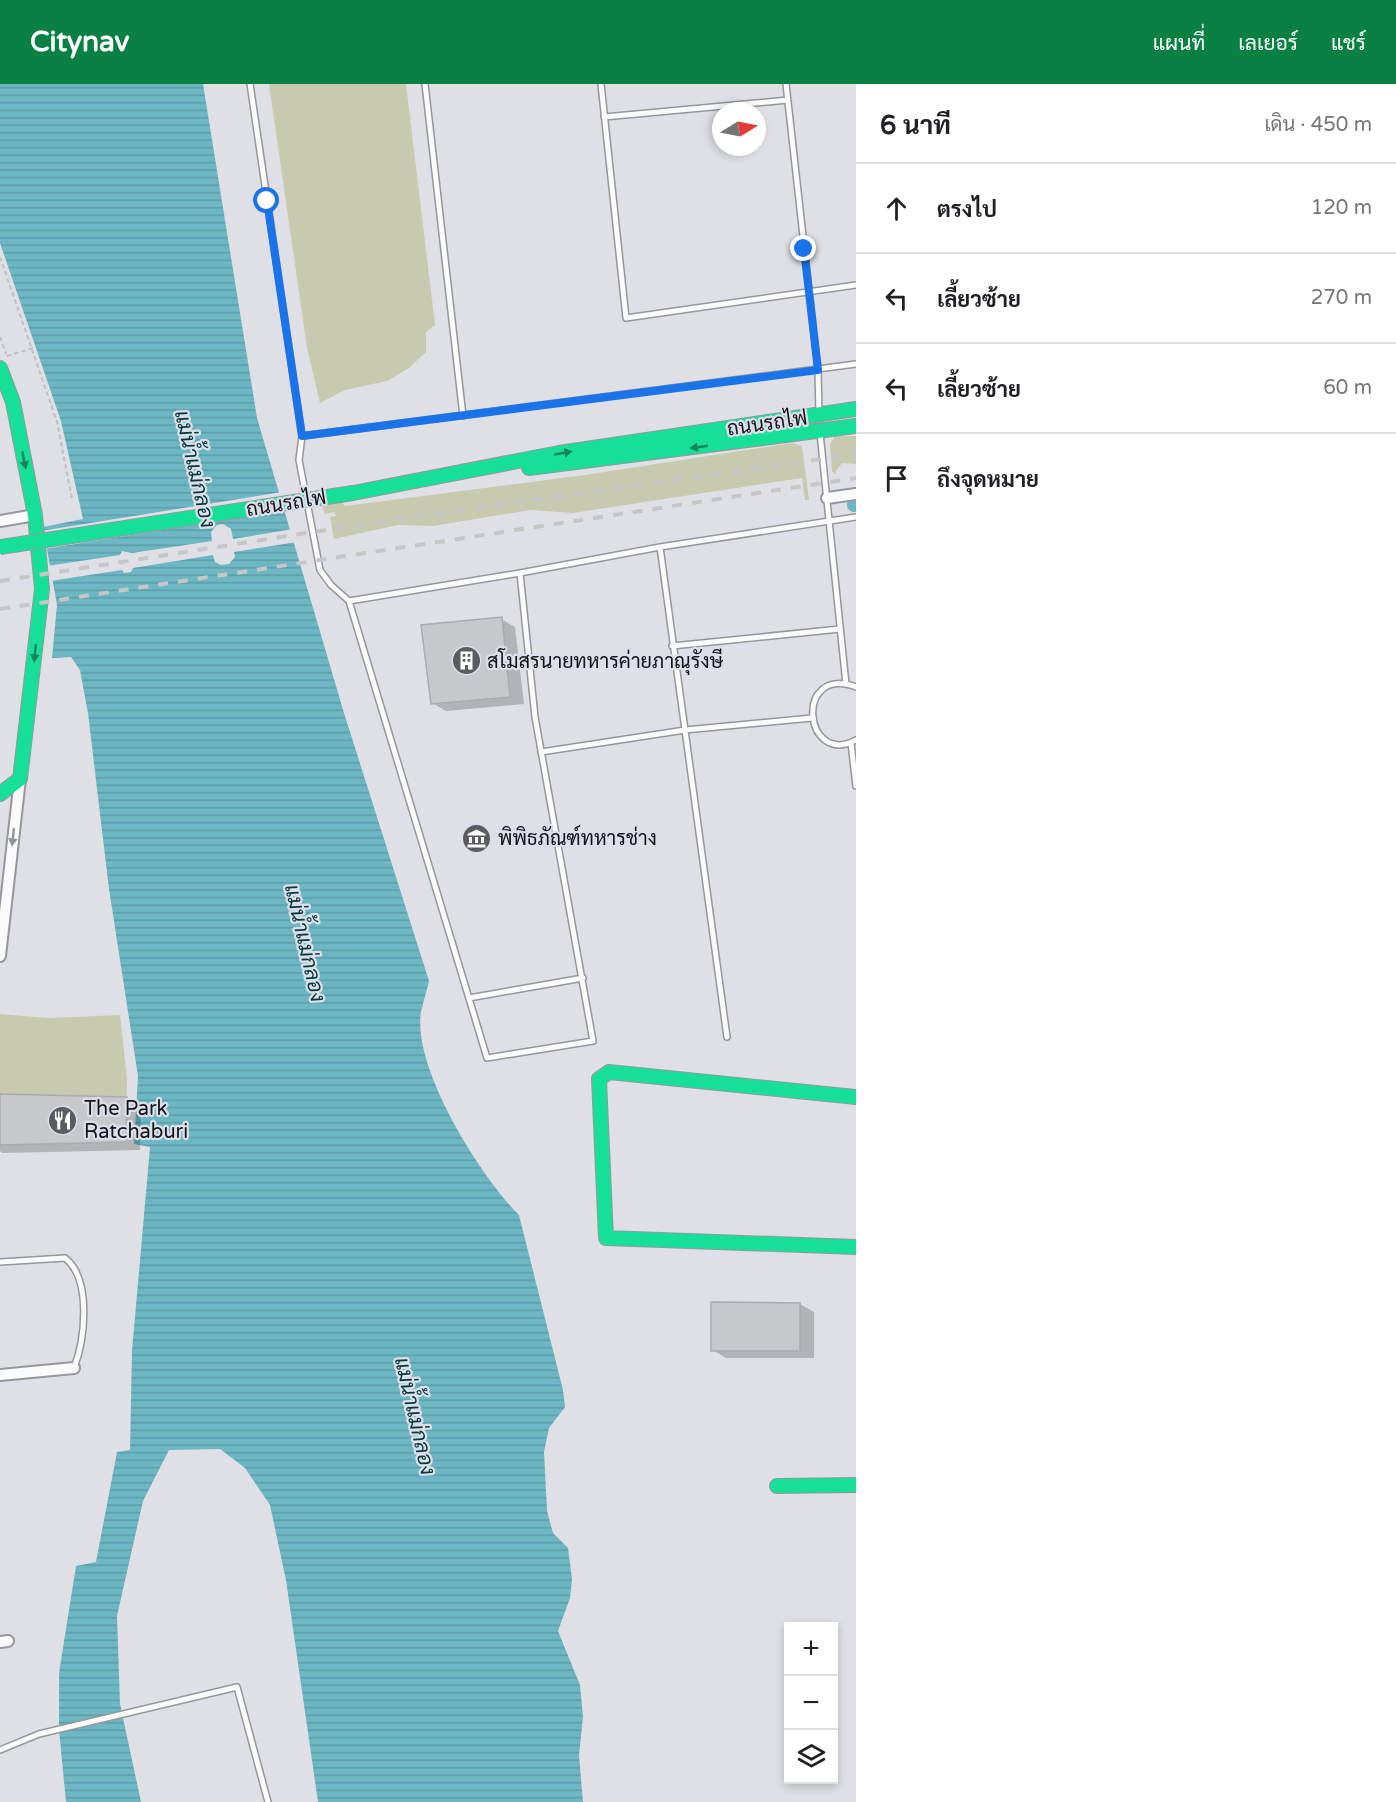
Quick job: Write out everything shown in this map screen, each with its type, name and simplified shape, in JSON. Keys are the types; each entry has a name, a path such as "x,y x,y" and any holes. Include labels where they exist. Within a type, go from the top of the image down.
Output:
{"main road":[{"path":"0,794 20,779 42,589 35,514 6,403 4,362"},
{"name":"ถนนรถไฟ","path":"0,547 353,493 464,474 560,453 856,409"},
{"name":"ถนนรถไฟ","path":"464,474 576,464 856,426"},
{"path":"856,1097 609,1072 599,1079 606,1238 856,1247"},
{"path":"777,1486 856,1485"}],"street":[{"path":"827,498 856,494"},
{"path":"0,521 35,514"},
{"path":"0,956 20,779"},
{"path":"0,1375 74,1368"}],"lane":[{"path":"250,84 302,436 299,459 320,570 331,585 349,601 487,1058 593,1041 541,752 529,675 520,573"},
{"path":"425,84 463,416"},
{"path":"601,84 626,318 856,285"},
{"path":"786,84 818,370 819,416"},
{"path":"604,117 788,100"},
{"path":"302,436 856,364"},
{"path":"820,431 846,684"},
{"path":"349,601 660,547 856,517"},
{"path":"660,547 727,1037"},
{"path":"672,646 840,629"},
{"path":"856,687 846,684 826,688 818,694 813,704 812,718 821,737 841,744 854,742 856,786"},
{"path":"541,752 686,730 812,718"},
{"path":"469,998 583,978"},
{"path":"0,1262 65,1258 74,1265 79,1278 83,1334 74,1368"},
{"path":"0,1750 21,1739 58,1729 237,1687 268,1802"}],"path":[{"path":"0,258 33,347 57,422 72,499"},
{"path":"4,362 33,347"}],"green space":[{"path":"269,84 406,84 435,325 426,332 426,352 409,368 387,381 345,390 320,403 307,348"},
{"path":"835,436 856,436 856,464 842,463 836,474 832,472 830,444"},
{"path":"792,443 802,446 809,500 805,500 802,478 573,513 530,510 433,526 398,525 334,539 330,517 336,516 334,512 325,514 321,504 342,502 345,506 585,475"},
{"path":"0,1014 48,1018 120,1015 127,1078 126,1142 0,1145"}],"water":[{"name":"แม่น้ำแม่กลอง","path":"0,84 203,84 257,418 344,713 429,981 421,1012 421,1035 427,1062 452,1120 469,1149 486,1175 519,1215 563,1390 565,1407 549,1428 544,1452 547,1511 553,1533 568,1548 572,1579 570,1598 558,1631 580,1685 583,1717 579,1755 583,1802 318,1802 286,1580 270,1505 245,1468 220,1449 169,1450 143,1501 117,1616 120,1704 141,1802 66,1802 59,1729 59,1673 76,1566 96,1562 117,1452 130,1450 132,1351 150,1147 134,1144 138,1076 109,889 88,713 80,670 71,657 52,658 57,605 43,527 83,519 61,421 0,243"}],"pier":[{"path":"282,492 288,510 44,549 41,531"},
{"path":"223,524 231,529 233,539 293,529 297,542 234,552 235,557 229,564 221,565 215,562 213,555 133,568 131,572 124,573 122,570 50,581 47,566 120,555 122,551 132,553 212,541 211,532 217,525"}],"building":[{"name":"สโมสรนายทหารค่ายภาณุรังษี","path":"502,617 510,697 431,704 421,625"},
{"name":"The Park Ratchaburi","path":"0,1094 127,1097 126,1142 0,1145"},
{"path":"711,1302 800,1303 800,1351 711,1351"}],"railway":[{"path":"0,581 332,529 856,454"},
{"path":"0,609 856,478"}],"traffic: fast":[{"path":"0,368 13,402 35,515 42,589 20,779 0,794"},
{"path":"353,493 559,453 856,409"},
{"path":"529,468 856,426"},
{"path":"0,547 353,493"},
{"path":"856,1097 609,1072 599,1079 606,1238 856,1247"},
{"path":"777,1486 856,1485"}],"place":[{"name":"สโมสรนายทหารค่ายภาณุรังษี","path":"466,661"},
{"name":"พิพิธภัณฑ์ทหารช่าง","path":"477,838"},
{"name":"The Park Ratchaburi","path":"63,1120"}],"route":[{"path":"267,201 302,436 818,370 804,249"}]}
